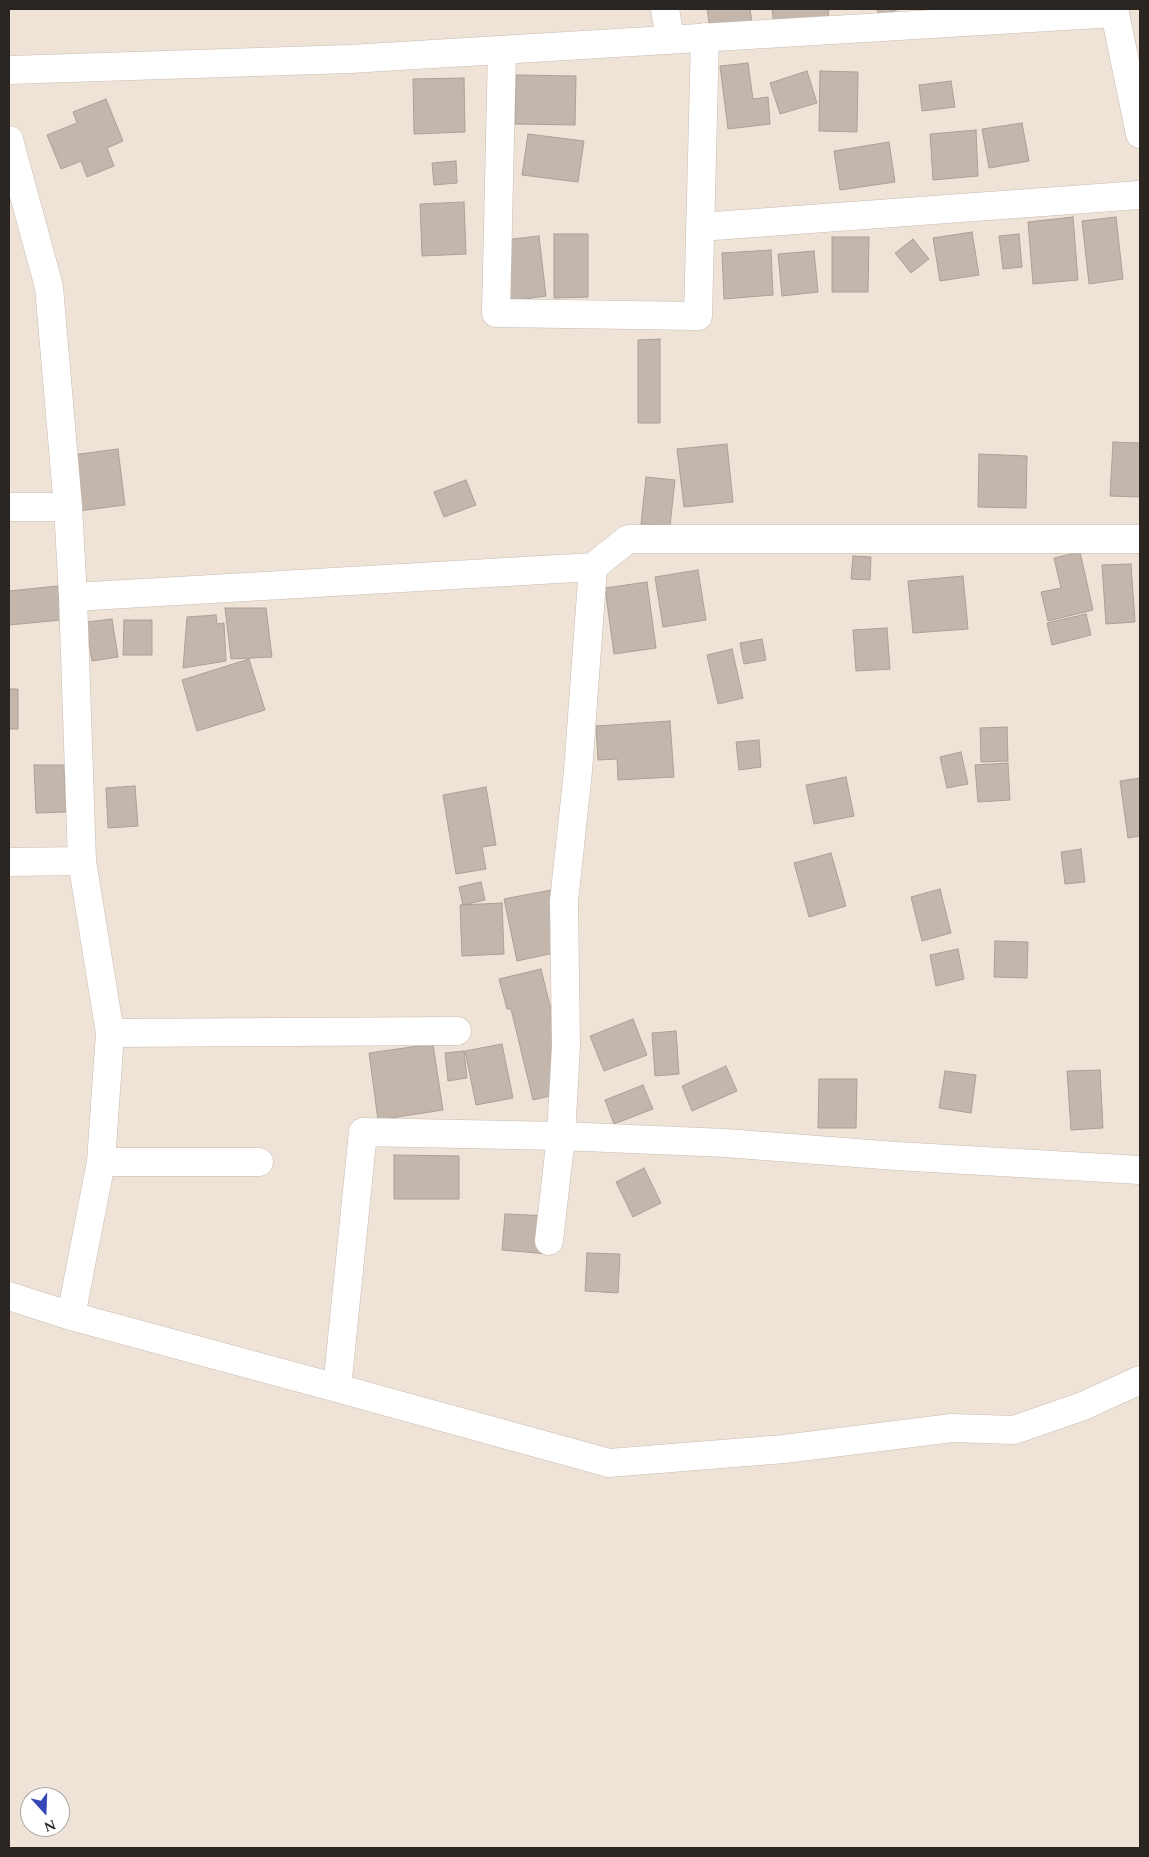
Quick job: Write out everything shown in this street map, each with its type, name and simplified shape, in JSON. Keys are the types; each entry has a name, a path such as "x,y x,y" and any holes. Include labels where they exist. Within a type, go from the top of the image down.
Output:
{"street":[{"path":"665,9 670,39"},
{"path":"9,70 350,59 1115,11 1140,134"},
{"path":"502,50 496,313 698,316 705,38"},
{"path":"9,140 49,287 68,507 82,861 110,1033 101,1162 71,1316"},
{"path":"700,227 1140,195"},
{"path":"9,507 68,507"},
{"path":"73,597 593,567 628,539 1140,539"},
{"path":"549,1241 561,1136 566,1046 564,901 578,770 593,567"},
{"path":"9,862 82,861"},
{"path":"110,1033 457,1031"},
{"path":"337,1388 363,1132 725,1142 896,1156 1140,1170"},
{"path":"101,1162 259,1162"},
{"path":"9,1296 71,1316 609,1463 784,1449 952,1428 1014,1430 1083,1406 1140,1380"}],"building":[{"path":"707,9 750,9 752,23 710,28"},
{"path":"772,9 828,9 829,18 774,25"},
{"path":"877,9 900,9 879,16"},
{"path":"748,63 753,99 768,97 770,124 728,129 720,66"},
{"path":"807,71 817,103 780,114 770,83"},
{"path":"820,71 858,72 857,132 819,131"},
{"path":"516,75 576,76 575,125 515,124"},
{"path":"464,78 465,132 414,134 413,79"},
{"path":"951,81 955,107 922,111 919,85"},
{"path":"106,99 123,141 107,148 114,166 87,177 81,161 61,169 47,135 77,123 73,112"},
{"path":"1022,123 1029,161 989,168 982,129"},
{"path":"976,130 978,176 933,180 930,134"},
{"path":"528,134 584,141 578,182 522,175"},
{"path":"889,142 895,182 840,190 834,151"},
{"path":"456,161 457,183 434,185 432,163"},
{"path":"464,202 466,254 422,256 420,204"},
{"path":"1073,217 1078,280 1033,284 1028,222"},
{"path":"1116,217 1123,279 1089,284 1082,221"},
{"path":"972,232 979,275 940,281 933,238"},
{"path":"554,234 588,234 588,297 554,298"},
{"path":"1019,234 1022,267 1003,269 999,236"},
{"path":"539,236 546,296 511,301 504,240"},
{"path":"832,237 869,237 868,292 832,292"},
{"path":"913,239 929,259 911,273 895,253"},
{"path":"771,250 773,295 724,299 722,253"},
{"path":"814,251 818,292 782,296 778,254"},
{"path":"660,339 660,423 638,423 638,340"},
{"path":"1113,442 1140,443 1140,497 1110,496"},
{"path":"727,444 733,502 684,507 677,449"},
{"path":"118,449 125,505 78,511 72,455"},
{"path":"979,454 1027,456 1026,508 978,507"},
{"path":"646,477 675,480 670,526 641,524"},
{"path":"466,480 476,505 444,517 434,492"},
{"path":"1080,552 1093,610 1048,621 1041,592 1061,588 1054,558"},
{"path":"853,556 871,557 870,580 851,579"},
{"path":"1131,564 1135,622 1106,624 1102,565"},
{"path":"698,570 706,620 663,627 655,577"},
{"path":"963,576 968,629 913,633 908,581"},
{"path":"647,582 656,648 614,654 605,588"},
{"path":"58,586 61,620 9,625 9,591"},
{"path":"225,608 266,608 272,657 231,659"},
{"path":"1086,614 1091,635 1052,645 1047,623"},
{"path":"216,615 217,624 224,623 226,661 183,668 187,617"},
{"path":"112,619 118,657 92,661 86,622"},
{"path":"124,620 152,620 152,655 123,655"},
{"path":"887,628 890,669 856,671 853,630"},
{"path":"762,639 766,660 744,664 740,643"},
{"path":"732,649 743,698 718,704 707,655"},
{"path":"249,659 265,710 197,731 182,680"},
{"path":"9,689 18,689 18,729 9,729"},
{"path":"670,721 674,777 618,780 617,759 598,760 596,726"},
{"path":"1007,727 1008,761 981,762 980,728"},
{"path":"759,740 761,767 739,770 736,742"},
{"path":"961,752 968,784 947,788 940,757"},
{"path":"1008,763 1010,800 978,802 975,765"},
{"path":"34,765 64,765 66,812 36,813"},
{"path":"846,777 854,816 814,824 806,785"},
{"path":"1140,778 1140,836 1128,838 1120,781"},
{"path":"135,786 138,826 108,828 106,788"},
{"path":"486,787 496,845 482,847 486,869 456,874 443,795"},
{"path":"1081,849 1085,882 1065,884 1061,852"},
{"path":"831,853 846,906 809,917 794,863"},
{"path":"481,882 485,900 463,905 459,887"},
{"path":"940,889 951,933 922,941 911,897"},
{"path":"551,890 563,951 517,961 504,899"},
{"path":"502,903 504,954 462,956 460,905"},
{"path":"995,941 1028,942 1027,978 994,977"},
{"path":"958,949 964,979 936,986 930,955"},
{"path":"541,969 571,1091 533,1100 511,1009 507,1009 499,979"},
{"path":"633,1019 647,1055 604,1071 590,1036"},
{"path":"676,1031 679,1074 655,1076 652,1033"},
{"path":"433,1044 443,1110 378,1120 369,1053"},
{"path":"502,1044 513,1098 476,1105 465,1051"},
{"path":"464,1051 467,1078 448,1081 445,1053"},
{"path":"726,1066 737,1091 692,1111 682,1086"},
{"path":"1100,1070 1103,1128 1071,1130 1067,1071"},
{"path":"945,1071 976,1075 971,1113 939,1108"},
{"path":"819,1079 857,1079 856,1128 818,1128"},
{"path":"643,1085 653,1109 614,1124 605,1100"},
{"path":"394,1155 459,1156 459,1199 394,1199"},
{"path":"644,1168 661,1203 633,1217 616,1182"},
{"path":"505,1214 550,1216 548,1254 502,1250"},
{"path":"587,1253 620,1254 618,1293 585,1291"}]}
